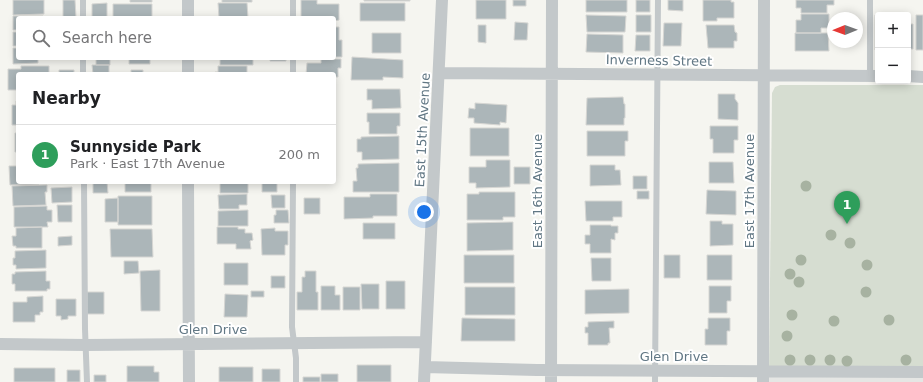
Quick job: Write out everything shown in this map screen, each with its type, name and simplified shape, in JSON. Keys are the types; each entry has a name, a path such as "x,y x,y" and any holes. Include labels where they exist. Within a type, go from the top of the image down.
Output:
{"street":[{"path":"188,0 188,16"},
{"name":"East 15th Avenue","path":"424,382 442,0"},
{"name":"East 16th Avenue","path":"551,382 552,0"},
{"name":"East 17th Avenue","path":"762,376 764,0"},
{"path":"188,60 188,72"},
{"name":"Inverness Street","path":"439,73 874,76"},
{"path":"911,76 923,77"},
{"path":"188,184 189,382"},
{"name":"Glen Drive","path":"0,344 426,342"},
{"name":"Glen Drive","path":"425,367 551,370 655,370 762,376 923,372"}],"lane":[{"path":"83,0 83,16"},
{"path":"293,0 293,16"},
{"path":"655,382 658,0"},
{"path":"870,0 874,76"},
{"path":"83,60 83,72"},
{"path":"293,60 293,72"},
{"path":"84,184 87,382"},
{"path":"293,184 292,328 296,358 296,382"}],"shaded area":[{"path":"780,85 923,85 923,372 769,374 772,93 775,87"},
{"path":"923,372 923,382 769,382 769,374"}],"building":[{"path":"13,0 44,0 44,14 13,15"},
{"path":"63,0 75,0 76,16 63,16"},
{"path":"130,0 152,0 152,2 130,2"},
{"path":"222,0 252,0 252,2 222,2"},
{"path":"301,0 317,0 317,4 339,4 339,20 336,21 336,16 301,16"},
{"path":"410,0 410,1 364,1"},
{"path":"476,0 506,0 506,19 476,19"},
{"path":"513,0 526,0 526,6 513,6"},
{"path":"586,0 627,0 627,12 586,12"},
{"path":"636,0 650,0 650,12 636,12"},
{"path":"668,0 683,0 683,11 668,10"},
{"path":"703,0 731,0 731,2 734,2 734,18 717,18 717,21 703,21"},
{"path":"796,0 834,0 834,5 827,5 827,13 801,13 801,8 796,8"},
{"path":"107,3 107,16 92,16 92,4"},
{"path":"218,3 247,3 248,16 219,16"},
{"path":"360,3 405,3 405,21 360,21"},
{"path":"113,4 152,4 152,16 113,16"},
{"path":"801,14 827,14 827,28 821,28 821,33 796,33 796,20 801,20"},
{"path":"586,15 626,16 625,32 587,32"},
{"path":"636,15 651,15 651,32 636,32"},
{"path":"916,15 923,15 923,50 916,50"},
{"path":"13,16 16,16 16,30 13,30"},
{"path":"515,22 528,23 527,40 514,40"},
{"path":"664,23 682,23 681,46 663,46"},
{"path":"911,24 913,24 913,49 911,49"},
{"path":"478,25 486,25 486,43 478,42"},
{"path":"706,25 734,25 735,32 737,33 737,41 734,41 734,48 708,48"},
{"path":"336,27 339,27 339,40 342,40 342,57 336,57"},
{"path":"13,32 16,32 16,46 13,46"},
{"path":"372,33 401,33 401,53 372,53"},
{"path":"795,33 827,33 827,48 829,48 829,51 795,51"},
{"path":"587,34 623,35 623,53 586,52"},
{"path":"636,35 650,35 650,51 635,51"},
{"path":"13,48 16,48 16,60 38,60 38,63 13,64"},
{"path":"352,57 403,60 403,78 383,77 383,80 351,80"},
{"path":"341,59 341,68 338,68 338,77 336,77 336,72 306,72 307,63 321,63 321,60"},
{"path":"96,60 110,60 110,65 96,65"},
{"path":"129,60 150,60 150,64 129,64"},
{"path":"220,60 253,60 253,65 220,65"},
{"path":"270,60 286,60 286,61"},
{"path":"92,65 109,65 109,72 93,72"},
{"path":"21,66 49,66 49,72 16,72 16,90 8,90 8,69 21,69"},
{"path":"218,66 247,66 247,72 218,72"},
{"path":"59,70 74,70 74,72 59,72"},
{"path":"131,70 143,70 143,72 131,72"},
{"path":"367,89 400,89 401,108 372,109 372,100 367,100"},
{"path":"718,94 735,94 735,99 738,103 738,120 718,119"},
{"path":"623,97 625,104 624,125 586,125 587,98"},
{"path":"475,103 507,105 506,123 500,122 500,125 474,123 474,118 468,118 469,108 475,109"},
{"path":"12,105 16,105 16,125 12,125"},
{"path":"367,113 400,113 400,126 397,126 397,134 369,134"},
{"path":"710,126 738,126 738,140 734,140 734,153 713,153 713,139 710,139"},
{"path":"470,128 509,128 509,156 470,156"},
{"path":"587,131 628,131 628,141 625,141 625,156 587,156"},
{"path":"15,133 16,133 16,152"},
{"path":"399,136 399,159 362,160 362,152 357,152 357,139 361,139 361,137"},
{"path":"486,160 510,160 510,187 476,188 476,183 469,183 469,167 486,167"},
{"path":"709,162 733,162 734,183 709,183"},
{"path":"399,163 399,192 353,192 353,181 357,181 356,168 358,168 358,164"},
{"path":"590,165 615,165 615,170 620,170 621,185 590,186"},
{"path":"9,166 16,166 16,184 39,184 10,185"},
{"path":"514,167 530,167 530,184 514,184"},
{"path":"633,176 647,176 647,189 633,189"},
{"path":"93,184 107,184 108,193 93,193"},
{"path":"125,184 151,184 151,192 125,192"},
{"path":"220,184 248,184 248,193 220,193"},
{"path":"262,184 277,184 277,192 262,192"},
{"path":"47,185 47,192 45,192 46,205 13,206 12,186"},
{"path":"72,187 72,202 52,203 51,188"},
{"path":"707,190 736,191 736,215 706,214"},
{"path":"637,191 649,191 649,199 637,199"},
{"path":"479,192 515,192 515,217 503,217 503,220 467,220 467,194 479,194"},
{"path":"247,194 247,205 239,205 239,209 219,209 218,195"},
{"path":"370,194 397,194 397,216 373,216 373,218 344,219 344,197 370,197"},
{"path":"271,195 285,195 285,208 272,208"},
{"path":"118,196 152,196 152,225 118,225"},
{"path":"118,198 118,222 105,222 105,199"},
{"path":"304,198 320,198 320,214 304,214"},
{"path":"585,201 622,201 622,217 613,217 613,221 586,221"},
{"path":"57,205 72,205 72,222 58,222"},
{"path":"47,206 47,210 52,210 52,222 47,222 48,227 14,227 14,207"},
{"path":"248,210 248,226 218,226 218,211"},
{"path":"276,210 288,210 289,223 274,223 274,215 276,215"},
{"path":"710,221 722,221 722,224 733,224 733,245 710,246"},
{"path":"513,222 513,250 467,251 467,223"},
{"path":"363,223 395,223 395,239 363,239"},
{"path":"590,225 618,226 618,233 615,233 615,240 611,239 611,253 590,253 590,244 585,244 585,235 590,235"},
{"path":"42,227 42,248 16,248 16,246 13,246 12,236 16,236 16,228"},
{"path":"217,227 238,227 238,229 245,229 245,233 252,233 253,240 250,241 251,249 236,249 236,244 217,244"},
{"path":"275,228 275,231 288,231 288,245 285,245 285,255 262,255 261,229"},
{"path":"110,229 152,229 153,257 111,257"},
{"path":"72,236 72,245 58,246 58,237"},
{"path":"46,250 46,268 16,269 16,265 13,265 15,251"},
{"path":"464,255 514,255 514,283 464,283"},
{"path":"664,255 680,255 680,278 664,278"},
{"path":"707,255 732,255 732,280 707,280"},
{"path":"591,258 611,258 611,281 592,281"},
{"path":"124,261 138,261 139,273 124,274"},
{"path":"224,263 248,263 248,285 224,285"},
{"path":"160,270 160,311 141,311 140,271"},
{"path":"46,271 46,281 50,281 50,289 47,289 47,291 15,291 15,284 12,284 12,274 15,274 15,272"},
{"path":"305,271 316,271 318,310 297,310 297,292 302,292 302,277 305,277"},
{"path":"271,276 285,276 285,288 271,288"},
{"path":"386,281 405,281 405,309 386,309"},
{"path":"361,284 379,284 379,309 362,309"},
{"path":"321,286 335,286 335,295 340,295 340,310 321,310"},
{"path":"709,286 731,286 731,301 727,301 727,313 709,313"},
{"path":"343,287 360,287 360,310 343,310"},
{"path":"465,287 515,287 515,315 465,315"},
{"path":"629,289 629,313 585,314 585,290"},
{"path":"251,291 264,291 264,297 251,297"},
{"path":"87,292 104,292 104,314 87,314"},
{"path":"225,294 248,295 247,317 224,317"},
{"path":"43,296 43,312 40,312 40,315 35,315 35,322 13,322 13,302 27,302 27,297"},
{"path":"56,299 76,299 76,316 68,316 68,319 61,320 61,316 56,316"},
{"path":"462,318 515,319 515,341 461,341"},
{"path":"708,318 730,318 730,331 727,331 727,345 705,345 705,329 708,329"},
{"path":"614,321 614,328 609,328 610,343 608,343 608,345 588,345 588,333 585,333 585,327 588,327 588,322"},
{"path":"357,365 391,365 391,382 357,382"},
{"path":"127,366 154,366 154,372 159,372 159,382 127,382"},
{"path":"219,367 253,367 253,382 219,382"},
{"path":"14,368 55,368 55,382 14,382"},
{"path":"262,369 280,369 280,382 262,382"},
{"path":"67,370 80,370 80,382 67,382"},
{"path":"321,374 338,374 338,382 321,382"},
{"path":"94,375 106,375 106,382 94,382"},
{"path":"303,377 320,377 320,382 303,382"}],"place":[{"name":"Sunnyside Park","path":"847,224"}]}
